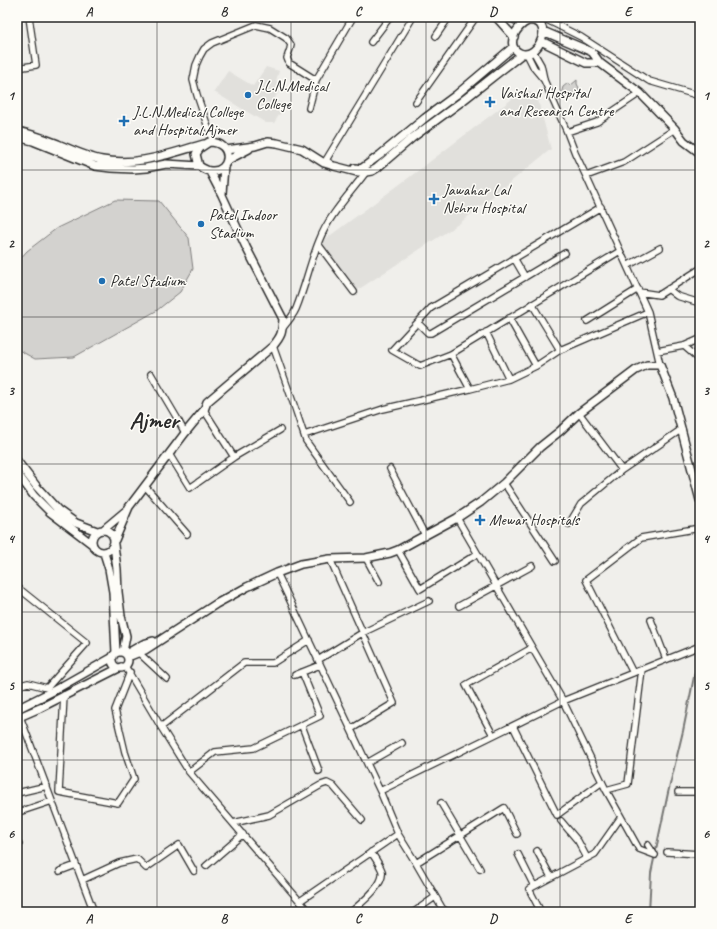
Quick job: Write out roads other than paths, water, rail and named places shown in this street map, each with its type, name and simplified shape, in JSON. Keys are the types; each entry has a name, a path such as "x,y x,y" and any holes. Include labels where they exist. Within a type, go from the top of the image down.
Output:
{"street":[{"path":"17,68 36,66 29,17"},
{"path":"309,108 316,80 353,17"},
{"path":"371,42 390,17"},
{"path":"326,160 413,17"},
{"path":"436,36 449,17"},
{"path":"416,102 476,17"},
{"path":"496,17 514,37"},
{"path":"509,17 523,23"},
{"path":"541,17 581,37 649,81 699,97"},
{"path":"700,153 684,141 675,129 640,93 600,63 592,52 543,30 539,24 532,19 523,23 519,27 514,37 513,47 518,52 528,53 542,65 544,80 575,153 648,312 660,365 682,429 699,488 700,500"},
{"path":"213,142 193,80 196,65 200,56 204,49 212,43 256,25 270,28 286,38 289,42 290,49 287,58 290,63 316,80"},
{"path":"318,158 361,169 461,102 528,53 541,41 543,30"},
{"path":"541,41 586,63 600,63"},
{"path":"226,150 254,146 268,142 290,145 302,149 324,163 357,172 372,171 377,168 410,135 424,118 456,95 513,47"},
{"path":"567,132 598,122 640,93"},
{"path":"456,95 461,102"},
{"path":"586,176 624,162 675,129"},
{"path":"17,131 41,138 94,158 111,162 128,162 161,157 209,142 219,143 226,150 227,154 222,195"},
{"path":"17,137 33,141 95,166 133,169 166,164 199,166 210,172 283,319 280,337 273,346 207,402 204,410 129,507 93,536 92,544"},
{"path":"199,166 196,154 204,144"},
{"path":"210,172 219,170 226,163 254,146"},
{"path":"326,160 334,166"},
{"path":"282,330 295,310 318,244 327,224 339,206 366,172"},
{"path":"601,208 431,308 392,350 420,366 451,354 620,251"},
{"path":"318,244 354,292"},
{"path":"627,266 660,248"},
{"path":"418,323 431,334 565,253"},
{"path":"514,258 525,277"},
{"path":"587,321 638,291 659,295 700,269"},
{"path":"668,289 677,296 700,303"},
{"path":"532,304 560,350"},
{"path":"304,435 383,409 509,379 536,366 560,350 648,312"},
{"path":"509,318 536,366"},
{"path":"486,332 509,379"},
{"path":"657,351 684,346 700,339"},
{"path":"273,346 306,441 350,502"},
{"path":"684,346 700,360"},
{"path":"451,354 470,389"},
{"path":"309,912 189,772 161,727 130,672 123,666 116,666 112,659 121,655 139,653 216,604 277,573 301,564 330,559 366,558 390,553 426,535 481,502 504,483 540,447 579,414 636,370 646,365 660,365"},
{"path":"151,374 164,394 185,433"},
{"path":"204,410 234,456"},
{"path":"579,414 622,470"},
{"path":"569,524 581,504 622,470 682,429"},
{"path":"169,454 190,488 234,456 280,430"},
{"path":"18,468 37,487 61,521 92,544 96,551 104,553 111,550 129,507"},
{"path":"390,469 426,535"},
{"path":"504,483 555,562"},
{"path":"145,486 187,534"},
{"path":"49,506 76,523 108,531 112,534 121,616 126,636 121,655"},
{"path":"456,518 563,701 602,782 621,817 640,849 655,854 648,845"},
{"path":"633,673 586,580 641,538 700,528"},
{"path":"398,550 420,589 477,554"},
{"path":"19,717 40,708 123,666 128,662 121,655 113,592 109,569 104,553"},
{"path":"366,558 379,582"},
{"path":"330,559 394,704 350,729"},
{"path":"459,606 532,566"},
{"path":"277,573 380,791 398,834 442,908 448,912"},
{"path":"17,587 87,643 47,688 28,683 17,686"},
{"path":"295,675 319,662 362,632 428,601"},
{"path":"651,620 666,659"},
{"path":"94,912 47,786 19,717 17,708 53,692 143,644 161,638"},
{"path":"161,727 244,664 273,663 309,640"},
{"path":"380,791 563,701 700,646"},
{"path":"494,735 466,685 532,648"},
{"path":"139,653 167,679"},
{"path":"606,790 628,784 642,669"},
{"path":"64,695 59,792 118,803 134,779 125,752 115,710 130,672"},
{"path":"189,772 215,752 254,748 320,716 302,672"},
{"path":"302,726 319,771"},
{"path":"512,726 557,815 602,782"},
{"path":"366,763 402,743"},
{"path":"233,823 269,815 327,783 333,786 362,820"},
{"path":"17,793 47,786"},
{"path":"678,792 700,792"},
{"path":"22,811 52,800"},
{"path":"441,803 480,869"},
{"path":"416,863 504,808 516,834"},
{"path":"541,912 529,889 595,854 621,817"},
{"path":"561,821 578,841 587,858"},
{"path":"206,866 243,834"},
{"path":"300,901 398,834"},
{"path":"82,880 119,864 137,859 146,868 179,846 194,872"},
{"path":"537,851 551,877"},
{"path":"350,912 374,890 382,877 381,870 371,852"},
{"path":"667,852 700,854"},
{"path":"518,854 534,886"},
{"path":"60,871 76,865"},
{"path":"414,912 435,897"}],"waterway":[{"path":"649,912 651,873 695,672 700,669"}],"place":[{"name":"J.L.N.Medical College","path":"248,95"},
{"name":"Vaishali Hospital and Research Centre","path":"490,102"},
{"name":"J.L.N.Medical College and Hospital,Ajmer","path":"124,121"},
{"name":"Jawahar Lal Nehru Hospital","path":"434,199"},
{"name":"Patel Indoor Stadium","path":"201,224"},
{"name":"Patel Stadium","path":"102,281"},
{"name":"Mewar Hospitals","path":"480,520"}],"district":[{"name":"Ajmer","path":"154,420"}]}
